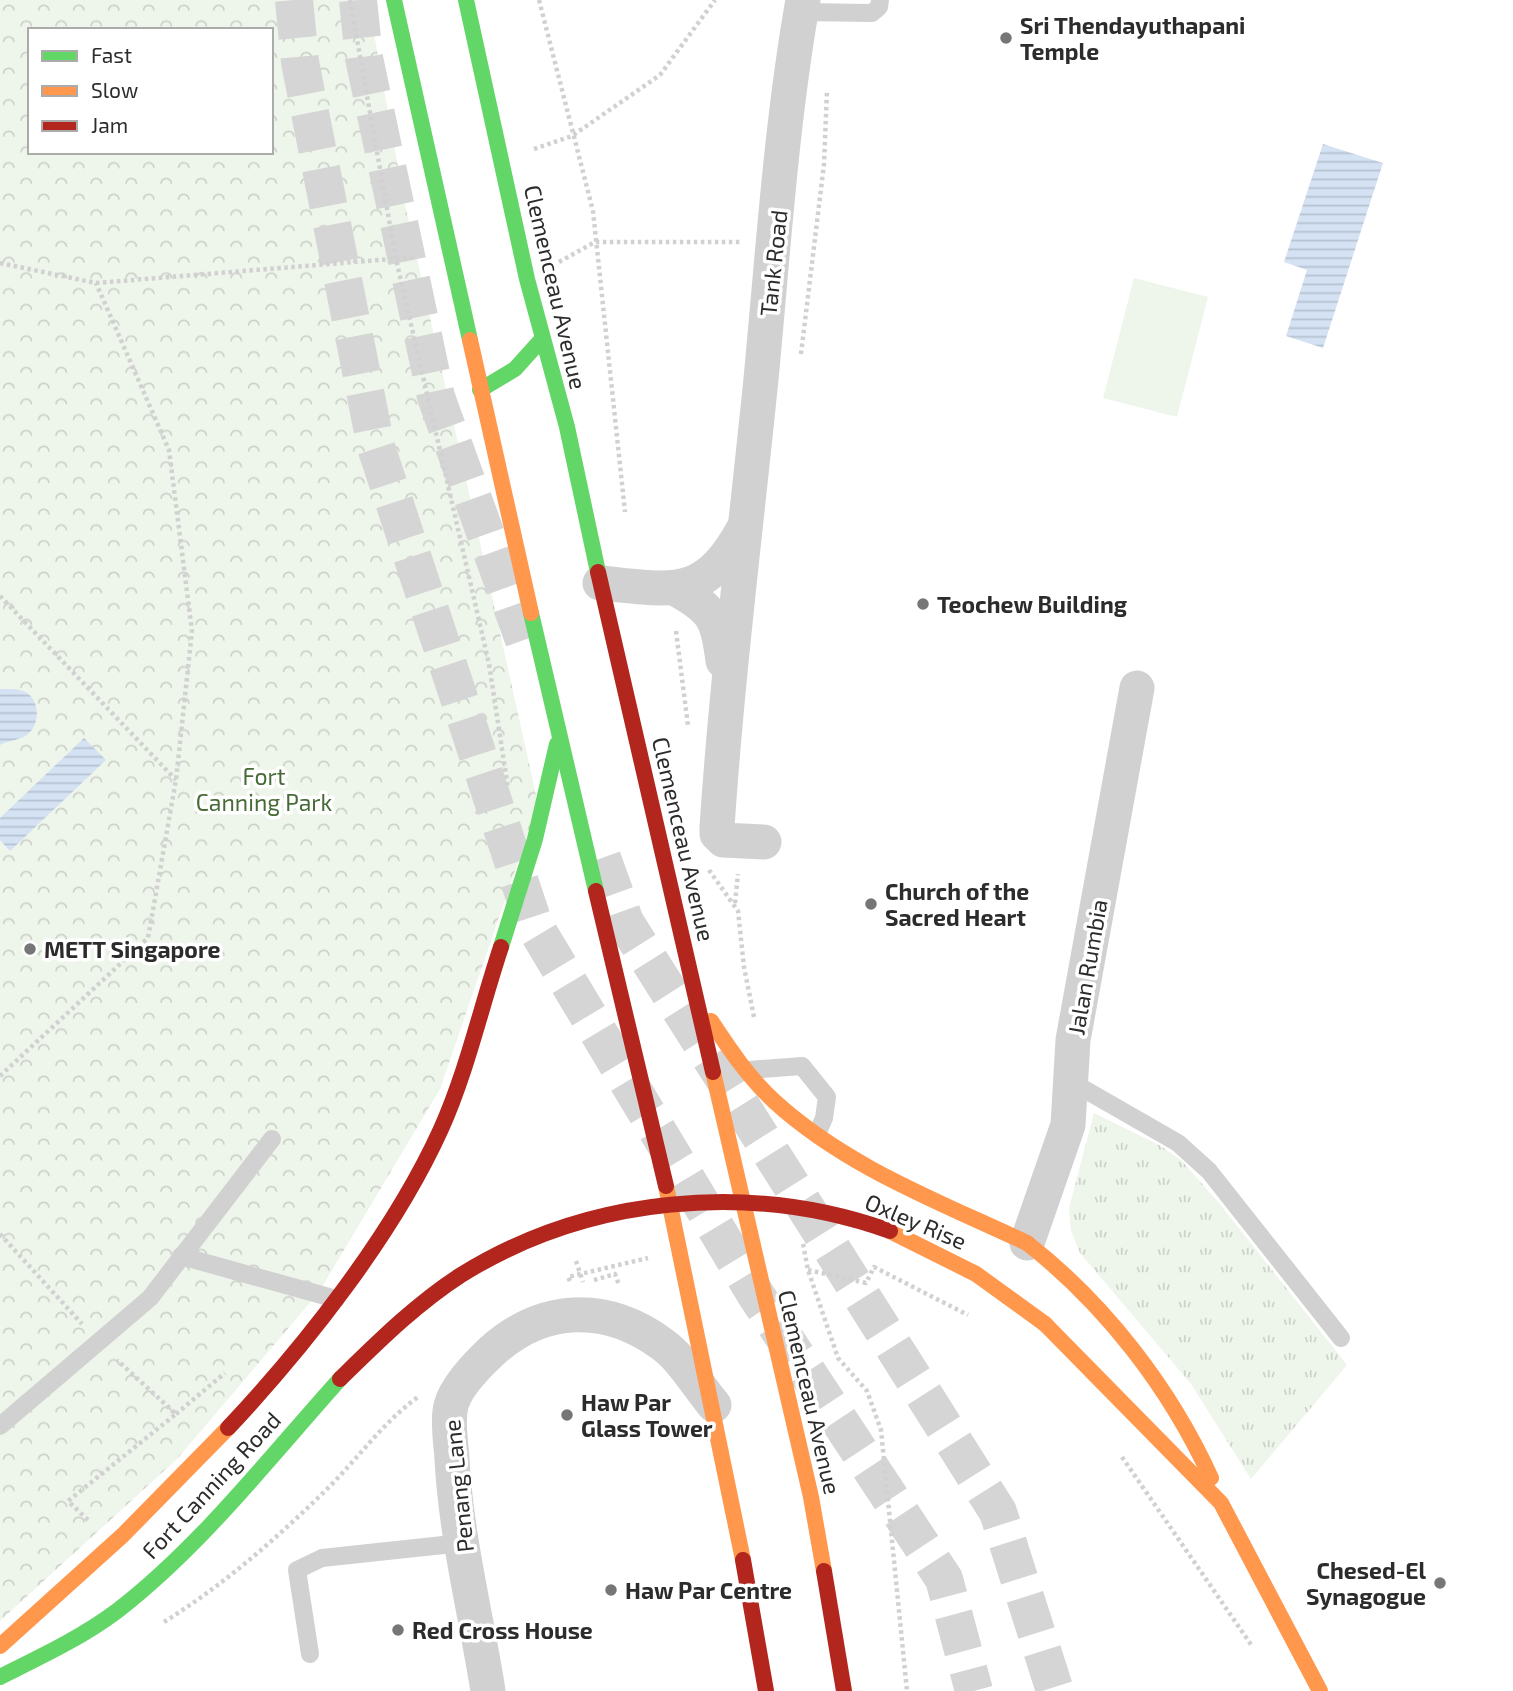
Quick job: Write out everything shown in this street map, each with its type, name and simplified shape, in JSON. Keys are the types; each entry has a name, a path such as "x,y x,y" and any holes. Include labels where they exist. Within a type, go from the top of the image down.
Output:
{"main road":[{"path":"394,0 480,390 681,1249 714,1405 766,1691"},
{"name":"Clemenceau Avenue","path":"466,0 503,159 527,279 567,427 600,583 700,1005 811,1497 844,1691"},
{"path":"480,390 508,377 528,360 542,339"},
{"path":"0,1646 148,1510 254,1402 336,1299 395,1210 435,1142 535,841 559,733"},
{"path":"700,1005 745,1071 789,1114 847,1156 1027,1243 1125,1339 1165,1390 1193,1436 1222,1503"},
{"name":"Oxley Rise","path":"340,1379 410,1311 479,1264 551,1231 662,1206 731,1200 785,1204 843,1215 893,1231 974,1271 1014,1296 1045,1324 1222,1503 1320,1691"},
{"name":"Fort Canning Road","path":"0,1677 115,1612 176,1561 340,1379"}],"street":[{"name":"Tank Road","path":"764,842 729,842 717,834 727,692 737,623 745,526 802,6"},
{"name":"Tank Road","path":"600,583 676,589 701,580 733,549 745,526"},
{"name":"Tank Road","path":"676,589 708,609 715,619 727,692"},
{"name":"Jalan Rumbia","path":"1027,1243 1068,1125 1073,1040 1138,688"},
{"name":"Penang Lane","path":"488,1691 454,1488 450,1411 462,1387 485,1358 508,1337 537,1321 580,1313 619,1322 663,1345 714,1405"}],"lane":[{"path":"802,6 872,13 879,7 880,0"},
{"path":"745,1071 802,1066 827,1097 824,1118 817,1134"},
{"path":"1070,1081 1178,1143 1209,1171 1341,1338"},
{"path":"0,1426 150,1298 272,1139"},
{"path":"181,1256 336,1299"},
{"path":"310,1654 297,1570 322,1558 463,1543"}],"path":[{"path":"350,0 396,259 489,664"},
{"path":"539,0 593,211 626,524"},
{"path":"503,159 572,136 660,75 715,0"},
{"path":"527,279 596,242 755,242"},
{"path":"0,263 96,283 449,255"},
{"path":"0,1076 148,938 176,780 192,631 169,450 96,283"},
{"path":"0,596 176,780"},
{"path":"0,1234 100,1343 176,1414"},
{"path":"792,1241 814,1246"},
{"path":"583,1282 576,1261 587,1257"},
{"path":"572,1288 568,1277 649,1258"},
{"path":"862,1263 977,1320"},
{"path":"808,1270 866,1283 874,1267"},
{"path":"95,1527 68,1501 227,1371"},
{"path":"154,1628 206,1595 260,1550 326,1490 372,1438 417,1397 462,1387"},
{"path":"1113,1447 1235,1619"}],"green space":[{"name":"Fort Canning Park","path":"0,0 368,0 404,200 538,804 440,1089 319,1292 178,1458 0,1621"},
{"path":"1134,278 1208,297 1177,417 1103,398"},
{"path":"1094,1113 1161,1146 1182,1161 1219,1203 1347,1365 1251,1479 1191,1384 1080,1253 1071,1231 1069,1208"}],"water":[{"path":"1323,144 1383,163 1323,348 1286,336 1307,270 1284,262"},
{"path":"0,689 27,693 34,701 37,712 30,732 24,737 0,745"},
{"path":"84,738 106,760 10,851 0,840 0,818"}],"tunnel":[{"path":"294,0 300,62 376,447 534,925 756,1295 944,1579 974,1691"},
{"path":"358,0 364,58 436,397 524,640"},
{"path":"602,858 625,922 998,1512 1055,1691"}],"traffic: fast":[{"path":"394,0 470,340"},
{"path":"466,0 527,279 567,427 598,572"},
{"path":"480,390 515,369 542,339"},
{"path":"531,613 596,891"},
{"path":"501,947 535,839 557,744"},
{"path":"0,1677 89,1630 148,1586 206,1530 340,1379"}],"traffic: slow":[{"path":"470,340 531,613"},
{"path":"711,1021 756,1083 802,1124 832,1145 895,1181 1027,1243"},
{"path":"713,1072 811,1497 824,1571"},
{"path":"666,1186 743,1560"},
{"path":"890,1231 976,1274 1045,1324"},
{"path":"1027,1243 1083,1293 1133,1350 1176,1412 1211,1478"},
{"path":"1045,1324 1221,1503 1320,1691"},
{"path":"0,1646 123,1535 228,1428"}],"traffic: jam":[{"path":"598,572 713,1072"},
{"path":"596,891 666,1186"},
{"path":"228,1428 288,1361 346,1286 374,1247 422,1168 459,1085 501,947"},
{"path":"340,1379 413,1311 461,1275 510,1248 562,1228 616,1213 671,1205 726,1202 782,1206 837,1215 890,1231"},
{"path":"743,1560 766,1691"},
{"path":"824,1571 844,1691"}],"place":[{"name":"Sri Thendayuthapani Temple","path":"1006,38"},
{"name":"Teochew Building","path":"923,604"},
{"name":"Church of the Sacred Heart","path":"871,904"},
{"name":"METT Singapore","path":"30,949"},
{"name":"Haw Par Glass Tower","path":"567,1415"},
{"name":"Chesed-El Synagogue","path":"1440,1583"},
{"name":"Haw Par Centre","path":"611,1590"},
{"name":"Red Cross House","path":"398,1630"}]}
